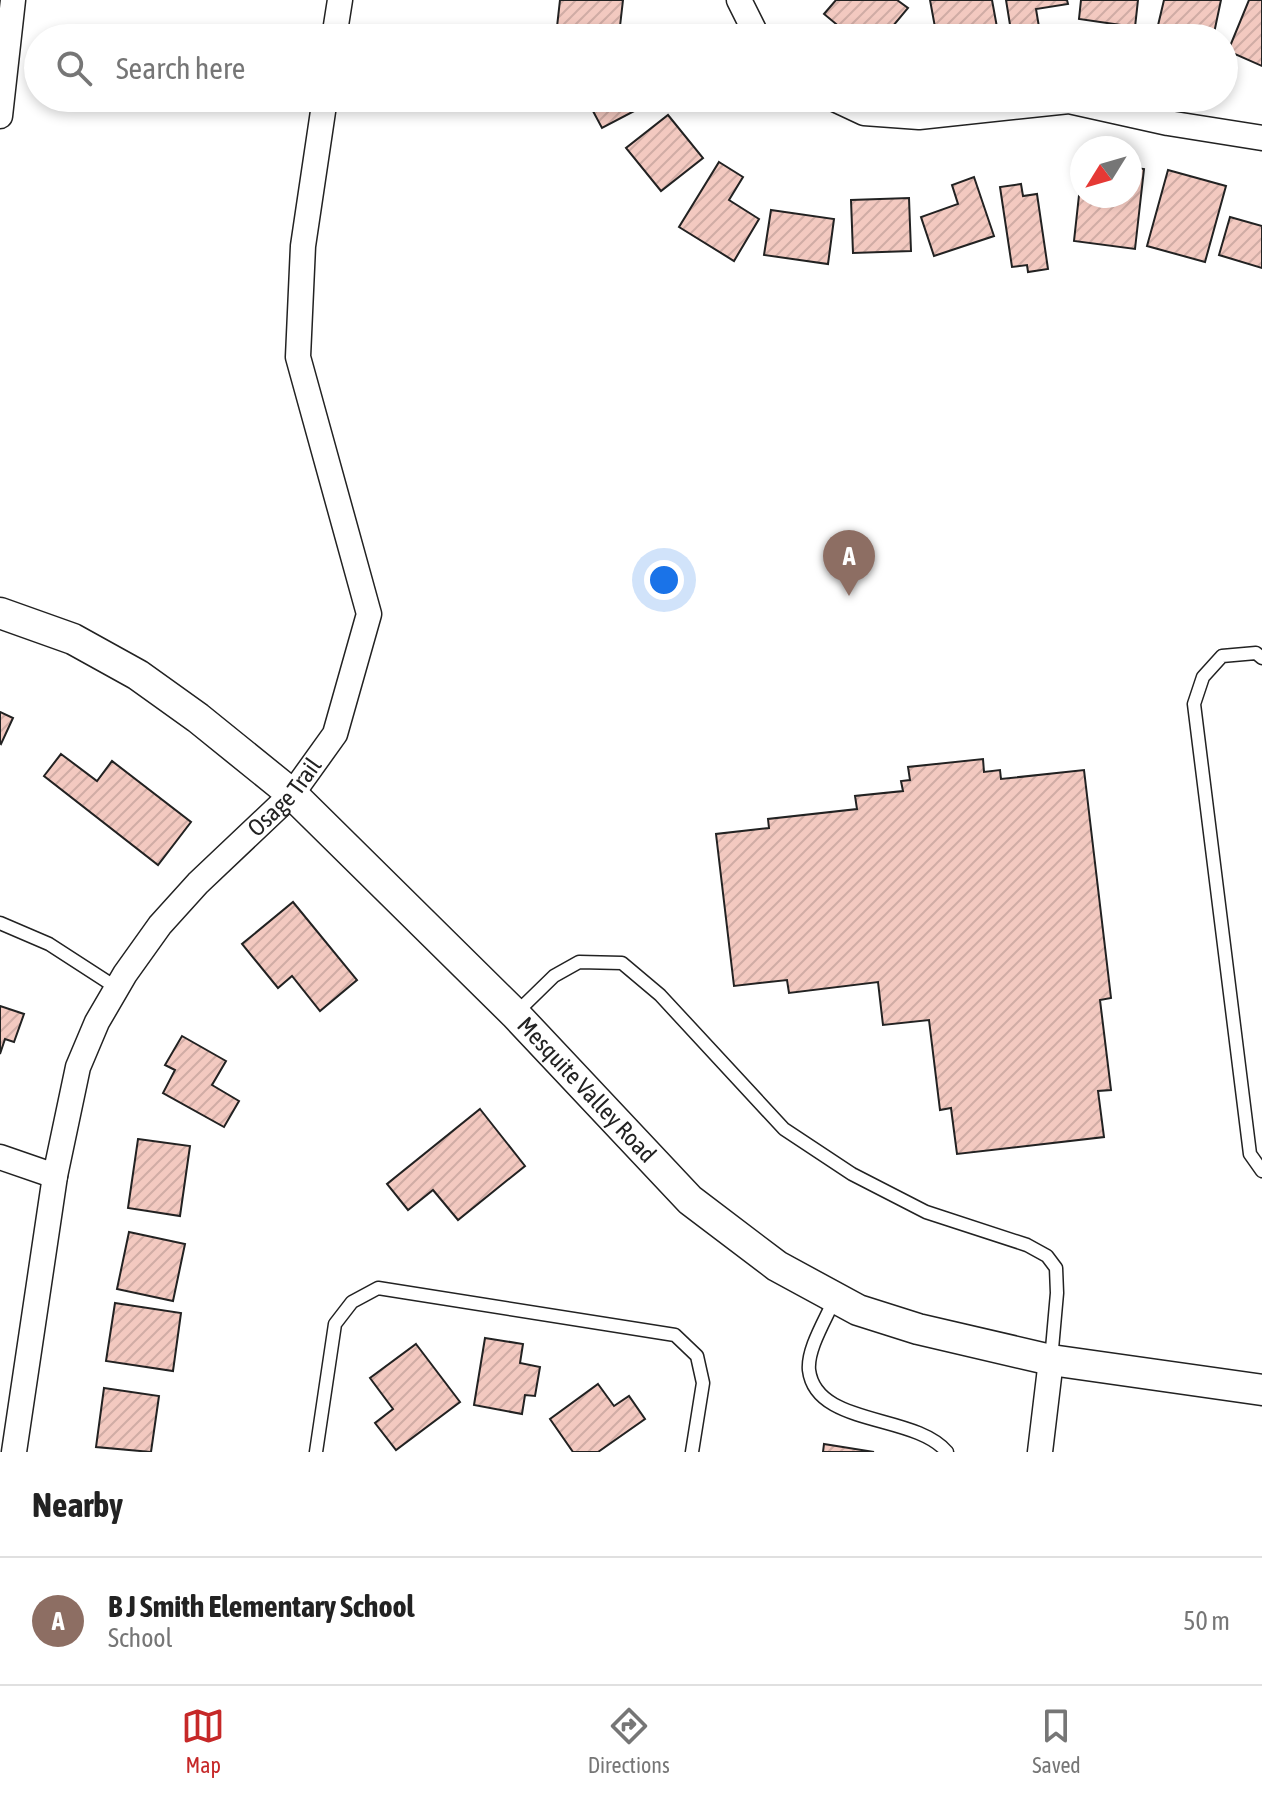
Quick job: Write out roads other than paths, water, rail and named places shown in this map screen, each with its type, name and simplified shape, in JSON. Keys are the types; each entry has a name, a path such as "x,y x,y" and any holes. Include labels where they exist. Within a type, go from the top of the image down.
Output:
{"street":[{"path":"0,116 13,0"},
{"path":"336,24 340,0"},
{"path":"739,0 751,24"},
{"name":"Osage Trail","path":"10,1444 55,1176 78,1067 117,988 160,925 188,893 292,794 335,734 369,614 298,357 303,246 323,112"},
{"path":"862,112 919,117 966,112"},
{"path":"1118,112 1262,138"},
{"name":"Mesquite Valley Road","path":"0,613 73,639 138,675 198,718 292,794 515,1014 690,1200 777,1266 858,1310 918,1329 1051,1360 1262,1390"},
{"path":"0,1157 55,1176"},
{"path":"1040,1452 1051,1360"}],"lane":[{"path":"1262,658 1256,653 1222,656 1203,677 1194,704 1250,1154 1262,1171"},
{"path":"0,923 49,944 117,988"},
{"path":"515,1014 554,976 579,962 622,963 660,995 784,1129 852,1174 926,1212 1027,1245 1047,1256 1056,1268 1057,1293 1051,1360"},
{"path":"316,1452 335,1324 352,1302 378,1288 675,1335 697,1356 703,1383 692,1452"},
{"path":"835,1297 809,1370 817,1390 836,1409 915,1429 940,1443 947,1452"}],"place":[{"name":"B J Smith Elementary School","path":"849,596"}]}
